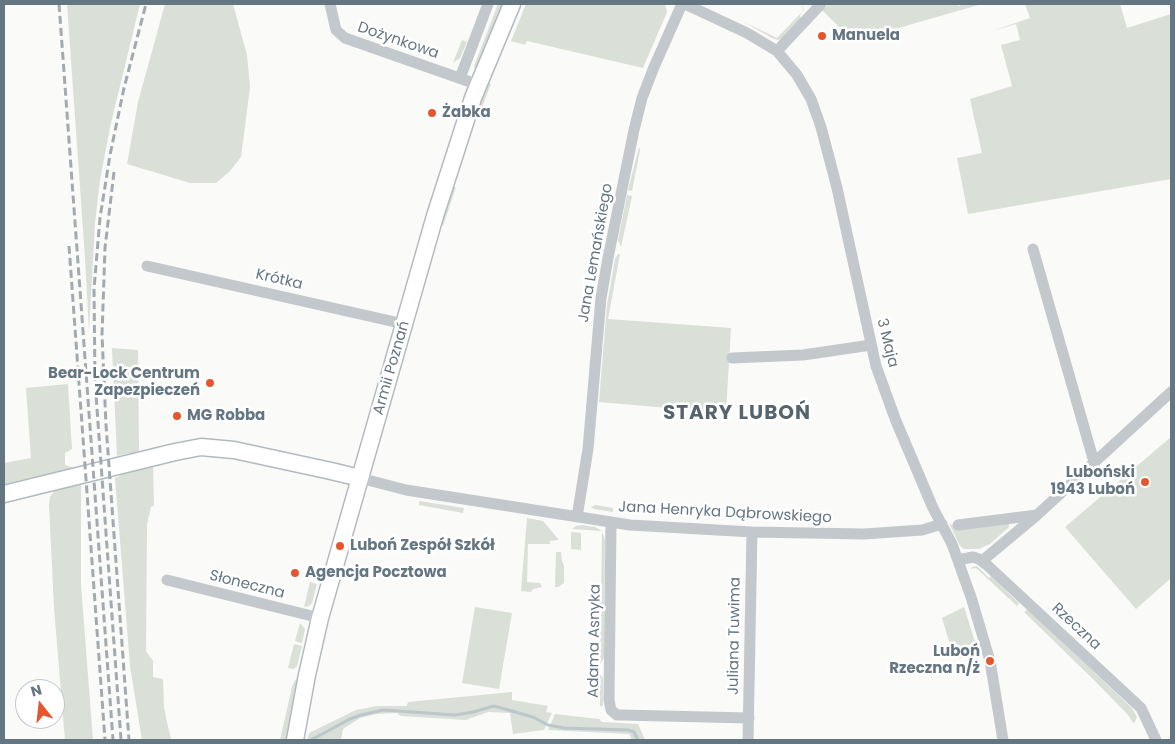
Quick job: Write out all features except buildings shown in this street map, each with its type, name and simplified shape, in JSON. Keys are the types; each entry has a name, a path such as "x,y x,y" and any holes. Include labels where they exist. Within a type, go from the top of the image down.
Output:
{"main road":[{"name":"Armii Poznań","path":"295,740 320,618 404,324 450,169 479,85 512,4"},
{"path":"4,494 202,447 234,450 331,470 360,478"}],"street":[{"name":"Dożynkowa","path":"330,4 333,24 342,36 479,85"},
{"path":"460,78 488,4"},
{"name":"3 Maja","path":"684,4 747,33 777,52 798,76 807,91 818,117 837,188 871,345 880,377 896,422 931,504 958,560 987,650 1003,740"},
{"name":"Jana Lemańskiego","path":"577,517 588,449 600,310 608,258 634,130 642,98 654,67 684,4"},
{"path":"777,52 821,4"},
{"path":"1033,249 1093,458"},
{"name":"Krótka","path":"147,266 404,324"},
{"path":"732,358 803,355 871,345"},
{"path":"958,560 973,557 982,561 1037,514 1093,458 1171,392"},
{"name":"Jana Henryka Dąbrowskiego","path":"360,478 406,490 612,523 654,527 752,532 864,534 922,530 942,524"},
{"path":"958,525 1037,514"},
{"name":"Adama Asnyka","path":"612,523 609,700 611,710 616,715 749,718"},
{"name":"Juliana Tuwima","path":"748,740 752,532"},
{"name":"Rzeczna","path":"982,561 1142,708 1156,740"},
{"name":"Słoneczna","path":"167,580 320,618"}],"shaded area":[{"path":"67,4 140,4 111,123 100,180 95,223 89,331 85,258"},
{"path":"165,4 233,4 247,55 250,87 241,157 230,171 216,183 190,183 127,164 138,102"},
{"path":"498,4 505,4 478,67 475,69 474,66"},
{"path":"526,4 665,4 667,12 643,68 527,41 525,45 511,41"},
{"path":"829,4 957,4 958,6 982,4 853,41 822,10"},
{"path":"1025,4 1120,4 1127,28 1171,14 1171,179 968,214 957,158 982,153 970,99 1012,86 1001,45 1020,40 1016,24 992,31 1030,18"},
{"path":"802,5 804,10 800,15 801,20 783,38 778,40 742,21 777,38 803,11"},
{"path":"462,40 467,42 460,58 453,63"},
{"path":"488,83 491,84 479,115 476,113"},
{"path":"639,147 640,150 632,191 628,190"},
{"path":"451,187 456,187 443,226 441,222"},
{"path":"627,195 632,196 621,247 618,240"},
{"path":"620,254 608,319 731,328 726,413 599,402 607,305 615,259"},
{"path":"112,348 138,350 139,453 130,455 129,453 117,456"},
{"path":"68,384 72,449 65,453 65,465 74,468 4,484 4,463 31,458 26,388"},
{"name":"Luboński 1943 Luboń","path":"1171,437 1171,578 1136,609 1065,527"},
{"path":"153,465 154,506 151,507 147,524 146,651 153,661 153,677 163,679 164,708 171,740 142,740 130,666 115,478 123,472"},
{"path":"81,484 81,585 93,740 65,740 65,679 60,679 49,505 50,497 55,490"},
{"path":"419,501 464,508 463,513 419,505"},
{"path":"595,505 613,508 613,512 591,507"},
{"path":"527,518 543,521 559,540 550,541 550,544 528,544 527,582 540,583 542,587 533,589 531,592 521,591"},
{"path":"1009,522 1009,527 990,544 979,549 964,549 960,546 949,523 958,530"},
{"path":"582,525 595,527 602,531 572,529"},
{"path":"571,532 581,533 581,550 571,549"},
{"path":"602,533 605,541 604,658 600,664"},
{"path":"556,552 561,552 564,566 564,583 558,587 555,587"},
{"path":"977,566 989,578 991,576 1019,603 1017,606 976,568 971,569"},
{"path":"310,582 317,584 312,603 304,607"},
{"path":"475,607 512,613 499,689 462,683"},
{"path":"964,607 978,658 954,658 942,618"},
{"path":"1027,609 1132,708 1137,717 1135,722 1133,723 1129,716 1096,682 1024,612"},
{"path":"300,623 305,629 302,643 295,641"},
{"path":"294,644 302,646 297,666 294,669 288,668"},
{"path":"600,674 603,678 603,705 600,707"},
{"path":"300,678 287,740 280,740 292,687"},
{"path":"512,692 512,700 548,706 546,712 552,713 544,730 513,734 510,713 488,712 466,720 401,716 397,713 376,714 360,718 343,729 341,740 307,740 309,733 356,710 377,706 407,706 408,702"},
{"path":"555,714 599,719 602,722 638,724 645,740 632,740 629,734 548,730"}],"waterway":[{"path":"311,740 350,719 383,710 455,715 494,706 533,717 546,724"},
{"path":"548,725 564,728 628,730 634,732 638,740"}],"railway":[{"path":"59,4 113,740"},
{"path":"121,740 95,381 94,289 100,218 110,155 124,88 146,4"},
{"path":"114,172 105,248 102,335 106,425 129,740"},
{"path":"69,246 105,740"}],"place":[{"name":"Manuela","path":"822,36"},
{"name":"Żabka","path":"432,113"},
{"name":"Bear-Lock Centrum Zapezpieczeń","path":"210,383"},
{"name":"MG Robba","path":"177,416"},
{"name":"Luboński 1943 Luboń","path":"1145,482"},
{"name":"Luboń Zespół Szkół","path":"340,546"},
{"name":"Agencja Pocztowa","path":"295,573"},
{"name":"Luboń Rzeczna n/ż","path":"990,661"}],"district":[{"name":"STARY LUBOŃ","path":"737,414"}]}
